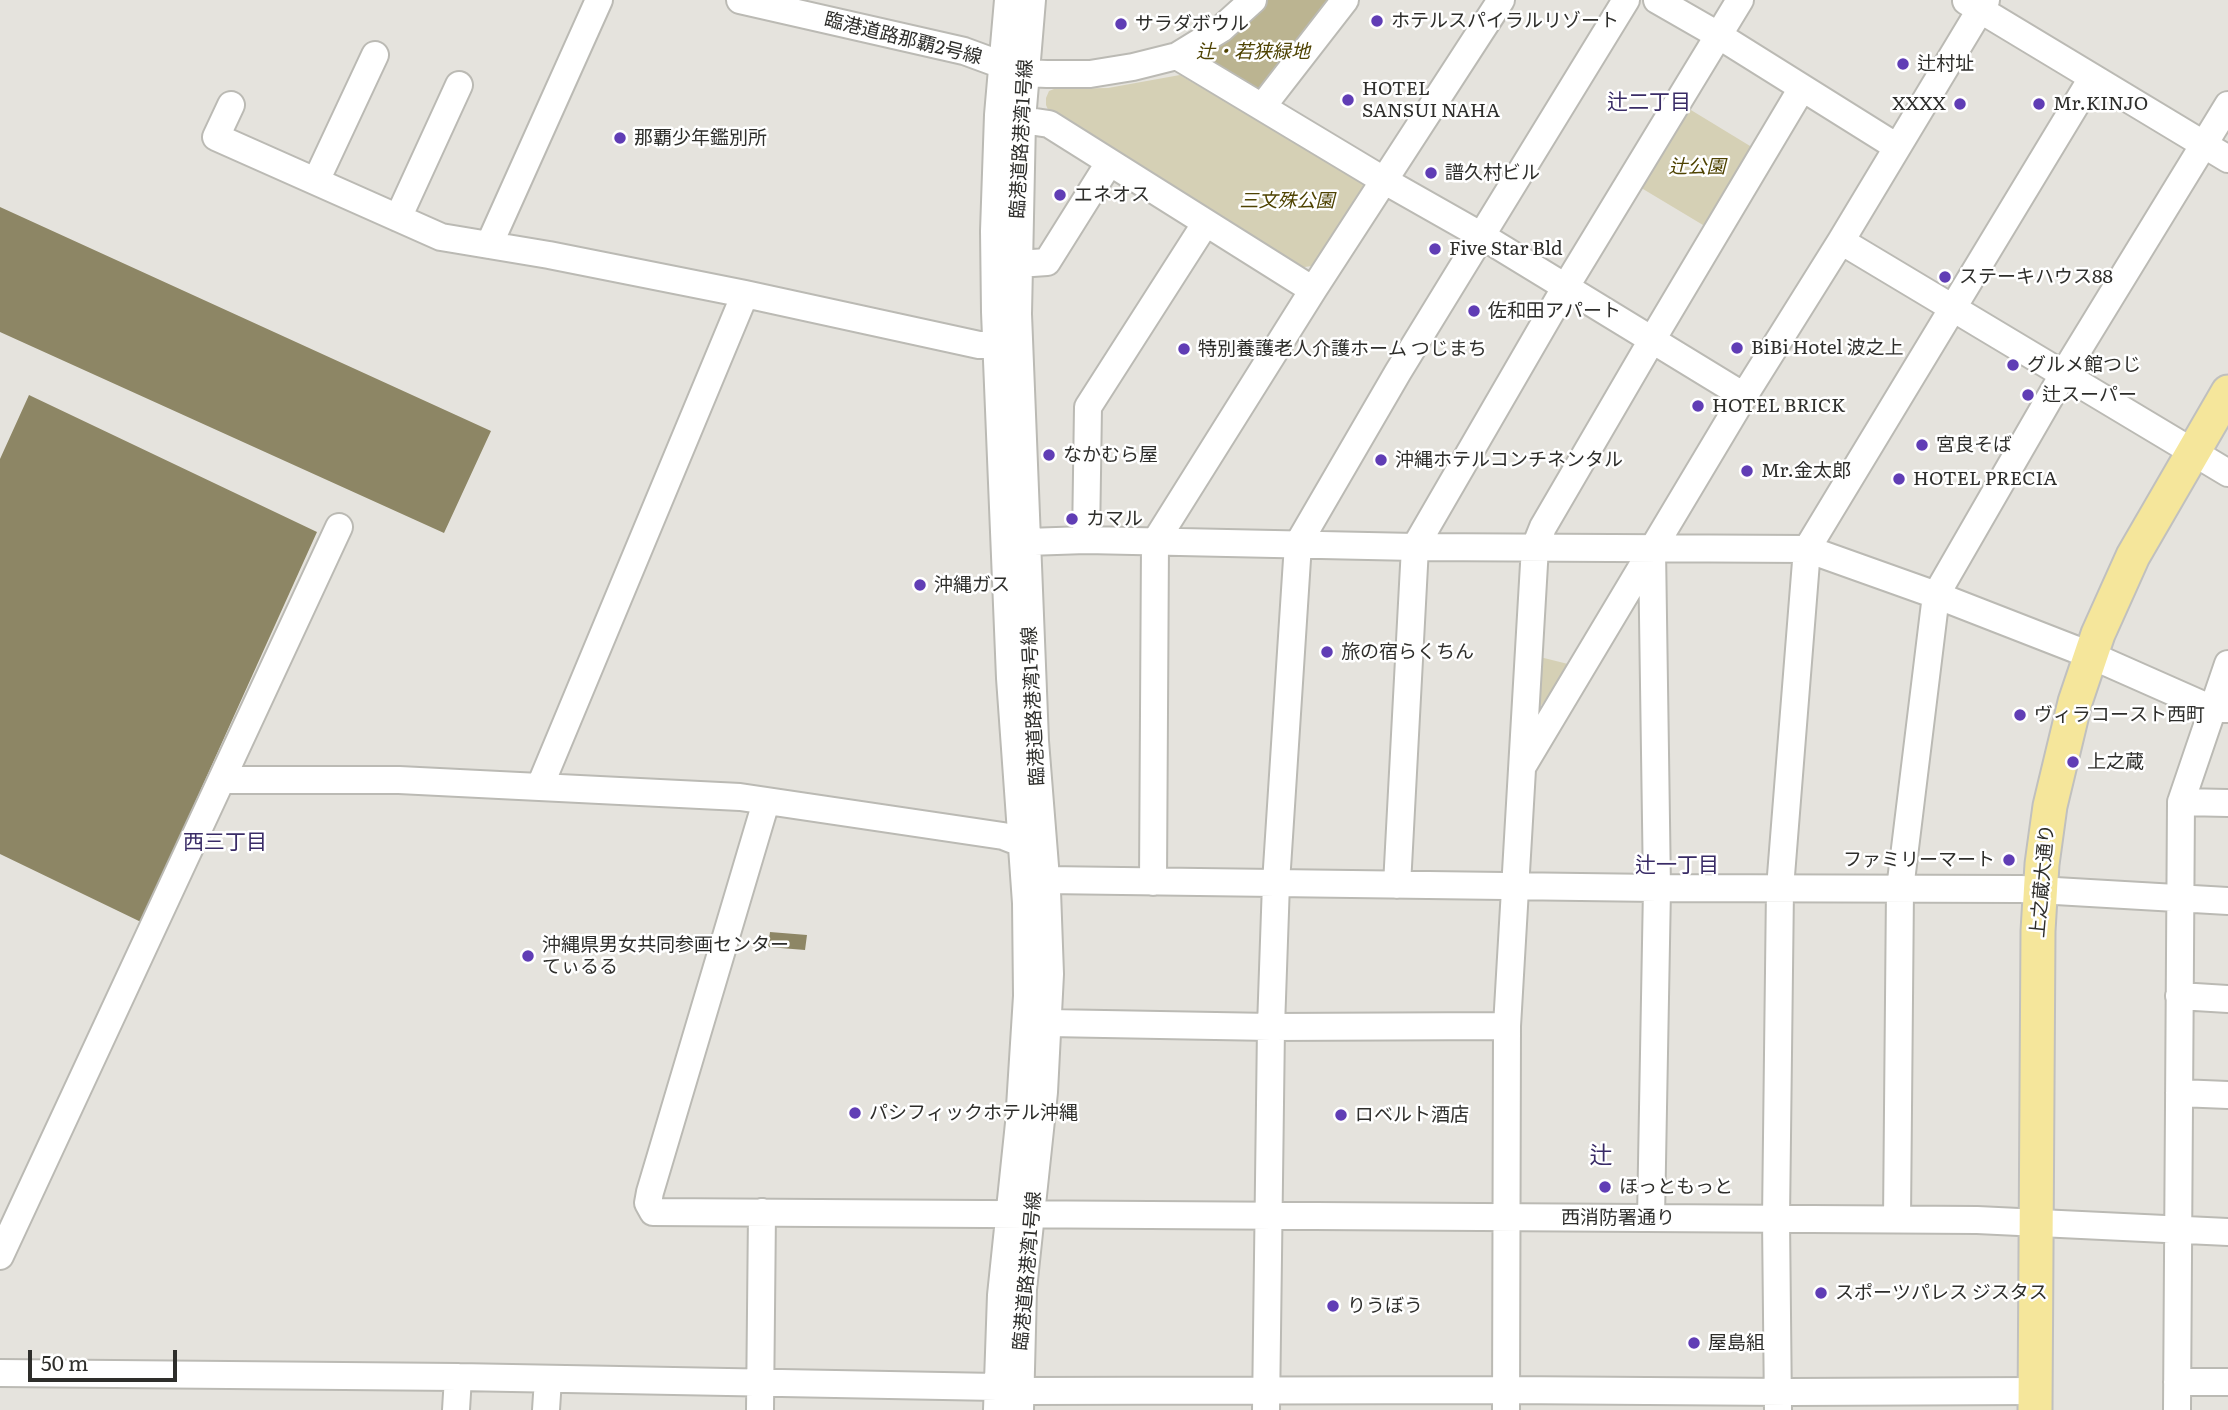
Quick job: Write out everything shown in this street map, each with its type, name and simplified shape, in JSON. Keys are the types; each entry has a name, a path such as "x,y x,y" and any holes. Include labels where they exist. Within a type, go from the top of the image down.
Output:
{"main road":[{"name":"上之蔵大通り","path":"2035,1400 2040,889 2044,843 2059,766 2090,655 2133,556 2228,392"}],"street":[{"path":"489,245 599,0"},
{"name":"臨港道路那覇2号線","path":"740,0 964,51 1013,69"},
{"name":"臨港道路港湾1号線","path":"1008,0 1013,69 1022,120 1018,264 1008,345 1010,678 1026,904 1027,996 1019,1123 1019,1215 1023,1289 1008,1399"},
{"name":"臨港道路港湾1号線","path":"1019,1215 1043,1105 1049,1023 1049,932 1035,741 1027,542 994,231 1013,69 1032,0"},
{"path":"1013,69 1090,74 1177,56 1221,29 1253,0"},
{"path":"1262,107 1345,0"},
{"path":"1153,882 1155,542 1312,290 1501,0"},
{"path":"1266,1400 1271,1027 1276,883 1298,544 1398,372 1626,0"},
{"path":"1657,0 1897,147"},
{"path":"1397,886 1415,547 1565,288 1740,0"},
{"path":"1521,769 1744,396 1897,147 1977,3 2092,78 2228,159"},
{"path":"316,181 375,54"},
{"path":"1177,56 1482,236 1744,396"},
{"path":"1778,1401 1776,1219 1780,888 1807,549 2092,78"},
{"path":"398,218 459,85"},
{"path":"1506,1400 1507,1026 1535,547 1543,527 1802,88"},
{"path":"231,105 216,137 441,237 549,255 745,294 956,340 1008,345"},
{"path":"1897,1219 1900,889 1936,595 2064,373 2228,105"},
{"path":"1022,120 1049,124 1312,290"},
{"path":"1018,264 1046,262 1110,163"},
{"path":"1086,540 1088,407 1205,224"},
{"path":"1841,241 2228,473"},
{"path":"540,786 745,294"},
{"path":"0,1256 339,527"},
{"path":"1027,542 1086,540 1415,547 1807,549 1936,595 2220,709"},
{"path":"1651,1219 1657,888 1652,549"},
{"path":"2177,1410 2181,802 2220,709 2228,664"},
{"path":"222,780 399,780 740,797 1003,836 1021,842 1046,880 1397,886 2040,889 2228,901"},
{"name":"西消防署通り","path":"766,802 650,1192 648,1203 650,1208 658,1213 1897,1219 2035,1221 2228,1232"},
{"path":"2181,802 2228,803"},
{"path":"2179,996 2228,999"},
{"path":"1049,1023 1271,1027 1507,1026"},
{"path":"2179,1093 2228,1095"},
{"path":"760,1410 762,1212"},
{"path":"0,1373 760,1383 1008,1399 2035,1400"},
{"path":"456,1410 458,1377"},
{"path":"546,1410 548,1379"},
{"path":"2177,1382 2228,1382"}],"green space":[{"name":"辻・若狭緑地","path":"1259,0 1335,0 1260,94 1203,60"},
{"name":"三文殊公園","path":"1180,75 1365,183 1312,266 1290,269 1049,112 1046,105 1049,91 1054,89 1108,88"},
{"name":"辻公園","path":"1686,107 1755,149 1708,228 1638,186"},
{"path":"1536,656 1572,665 1540,707"}],"shaded area":[{"path":"0,207 491,431 444,533 0,332"},
{"path":"29,395 317,532 141,922 0,854 0,459"},
{"path":"770,932 807,935 805,950 768,947"}],"place":[{"name":"ホテルスパイラルリゾート","path":"1377,21"},
{"name":"サラダボウル","path":"1121,24"},
{"name":"辻村址","path":"1903,64"},
{"name":"HOTEL SANSUI NAHA","path":"1348,100"},
{"name":"XXXX","path":"1960,104"},
{"name":"Mr.KINJO","path":"2039,104"},
{"name":"那覇少年鑑別所","path":"620,138"},
{"name":"譜久村ビル","path":"1431,173"},
{"name":"エネオス","path":"1060,195"},
{"name":"Five Star Bld","path":"1435,249"},
{"name":"ステーキハウス88","path":"1945,277"},
{"name":"佐和田アパート","path":"1474,311"},
{"name":"BiBi Hotel 波之上","path":"1737,348"},
{"name":"特別養護老人介護ホーム つじまち","path":"1184,349"},
{"name":"グルメ館つじ","path":"2013,365"},
{"name":"辻スーパー","path":"2028,395"},
{"name":"HOTEL BRICK","path":"1698,406"},
{"name":"宮良そば","path":"1922,445"},
{"name":"なかむら屋","path":"1049,455"},
{"name":"沖縄ホテルコンチネンタル","path":"1381,460"},
{"name":"Mr.金太郎","path":"1747,471"},
{"name":"HOTEL PRECIA","path":"1899,479"},
{"name":"カマル","path":"1072,519"},
{"name":"沖縄ガス","path":"920,585"},
{"name":"旅の宿らくちん","path":"1327,652"},
{"name":"ヴィラコースト西町","path":"2020,715"},
{"name":"上之蔵","path":"2073,762"},
{"name":"ファミリーマート","path":"2009,860"},
{"name":"沖縄県男女共同参画センター てぃるる","path":"528,956"},
{"name":"パシフィックホテル沖縄","path":"855,1113"},
{"name":"ロベルト酒店","path":"1341,1115"},
{"name":"ほっともっと","path":"1605,1187"},
{"name":"スポーツパレス ジスタス","path":"1821,1293"},
{"name":"りうぼう","path":"1333,1306"},
{"name":"屋島組","path":"1694,1343"}],"district":[{"name":"辻二丁目","path":"1649,103"},
{"name":"西三丁目","path":"225,843"},
{"name":"辻一丁目","path":"1677,866"},
{"name":"辻","path":"1601,1156"}]}
